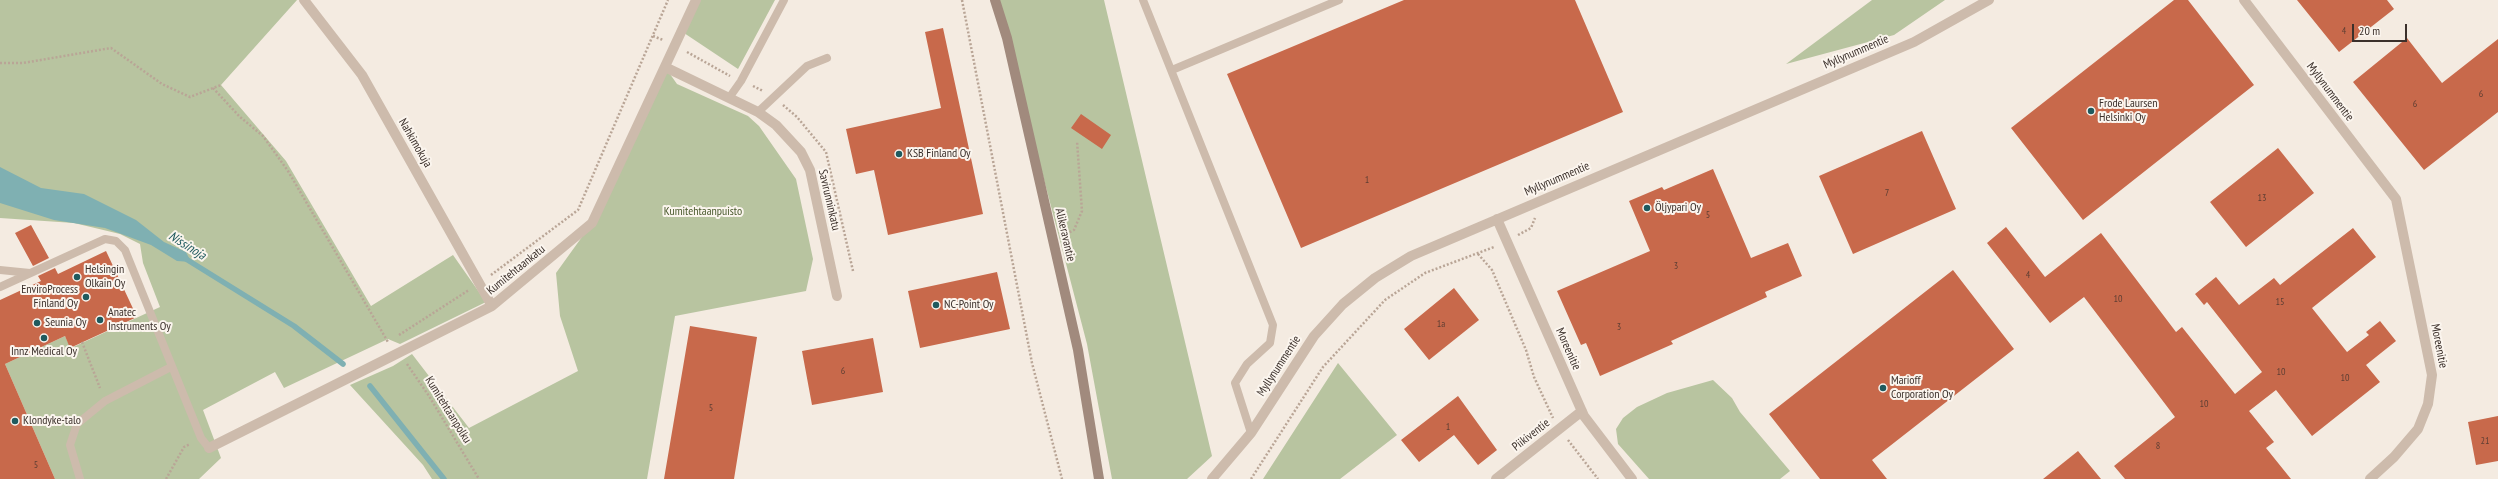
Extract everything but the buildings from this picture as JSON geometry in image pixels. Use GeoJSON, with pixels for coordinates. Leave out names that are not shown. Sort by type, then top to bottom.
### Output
{"type":"FeatureCollection","features":[{"type":"Feature","properties":{"kind":"street","name":"Nahkimokuja"},"geometry":{"type":"LineString","coordinates":[[304,0],[362,75],[480,282],[492,306]]}},
{"type":"Feature","properties":{"kind":"street","name":"Kumitehtaankatu"},"geometry":{"type":"LineString","coordinates":[[209,448],[492,306],[592,224],[696,0]]}},
{"type":"Feature","properties":{"kind":"street","name":"Alikeravantie"},"geometry":{"type":"LineString","coordinates":[[995,0],[1007,38],[1078,350],[1099,479]]}},
{"type":"Feature","properties":{"kind":"street","name":"Myllynummentie"},"geometry":{"type":"LineString","coordinates":[[1212,479],[1252,433],[1314,336],[1343,304],[1375,278],[1411,256],[1914,42],[1989,0]]}},
{"type":"Feature","properties":{"kind":"street","name":"Myllynummentie"},"geometry":{"type":"LineString","coordinates":[[2244,0],[2396,199]]}},
{"type":"Feature","properties":{"kind":"street","name":"Savirunninkatu"},"geometry":{"type":"LineString","coordinates":[[665,67],[758,112],[776,125],[801,152],[810,170],[837,296]]}},
{"type":"Feature","properties":{"kind":"street","name":"Moreenitie"},"geometry":{"type":"LineString","coordinates":[[2370,479],[2394,457],[2418,429],[2428,404],[2432,375],[2396,199]]}},
{"type":"Feature","properties":{"kind":"street","name":"Moreenitie"},"geometry":{"type":"LineString","coordinates":[[1497,219],[1582,411],[1632,479]]}},
{"type":"Feature","properties":{"kind":"street","name":"Piikiventie"},"geometry":{"type":"LineString","coordinates":[[1496,479],[1582,411]]}},
{"type":"Feature","properties":{"kind":"lane"},"geometry":{"type":"LineString","coordinates":[[728,98],[745,73],[784,0]]}},
{"type":"Feature","properties":{"kind":"lane"},"geometry":{"type":"LineString","coordinates":[[1143,0],[1273,325],[1270,344],[1247,364],[1235,383],[1252,433]]}},
{"type":"Feature","properties":{"kind":"lane"},"geometry":{"type":"LineString","coordinates":[[1172,70],[1339,0]]}},
{"type":"Feature","properties":{"kind":"lane"},"geometry":{"type":"LineString","coordinates":[[758,112],[807,66],[827,58]]}},
{"type":"Feature","properties":{"kind":"lane"},"geometry":{"type":"LineString","coordinates":[[0,287],[105,239],[116,241],[125,250],[171,367],[201,438],[209,448]]}},
{"type":"Feature","properties":{"kind":"lane"},"geometry":{"type":"LineString","coordinates":[[0,270],[30,274]]}},
{"type":"Feature","properties":{"kind":"lane"},"geometry":{"type":"LineString","coordinates":[[80,479],[70,445],[77,424],[105,401],[171,367]]}},
{"type":"Feature","properties":{"kind":"path"},"geometry":{"type":"LineString","coordinates":[[395,337],[480,282],[578,210],[668,0]]}},
{"type":"Feature","properties":{"kind":"path"},"geometry":{"type":"LineString","coordinates":[[962,0],[1032,363],[1062,479]]}},
{"type":"Feature","properties":{"kind":"path"},"geometry":{"type":"LineString","coordinates":[[0,63],[23,63],[111,48],[162,84],[190,97],[220,85]]}},
{"type":"Feature","properties":{"kind":"path","name":"Kumitehtaanpolku"},"geometry":{"type":"LineString","coordinates":[[213,88],[240,117],[263,136],[288,170],[389,342],[399,353],[429,396],[479,479]]}},
{"type":"Feature","properties":{"kind":"path"},"geometry":{"type":"LineString","coordinates":[[1053,242],[1074,230],[1082,211],[1077,141]]}},
{"type":"Feature","properties":{"kind":"path"},"geometry":{"type":"LineString","coordinates":[[1251,479],[1323,367],[1384,300],[1425,273],[1478,254],[1531,228],[1543,199]]}},
{"type":"Feature","properties":{"kind":"path"},"geometry":{"type":"LineString","coordinates":[[1478,254],[1492,270],[1526,350],[1534,377],[1559,429],[1598,479]]}},
{"type":"Feature","properties":{"kind":"path"},"geometry":{"type":"LineString","coordinates":[[82,342],[105,401]]}},
{"type":"Feature","properties":{"kind":"path"},"geometry":{"type":"LineString","coordinates":[[166,479],[184,447]]}},
{"type":"Feature","properties":{"kind":"green space"},"geometry":{"type":"Polygon","coordinates":[[[0,0],[297,0],[221,85],[286,161],[371,306],[453,255],[486,302],[400,344],[388,339],[284,388],[275,372],[203,410],[221,458],[199,479],[55,479],[5,364],[65,336],[71,348],[160,307],[143,263],[140,244],[120,234],[74,223],[0,218],[0,0]]]}},
{"type":"Feature","properties":{"kind":"green space"},"geometry":{"type":"Polygon","coordinates":[[[696,0],[775,0],[738,69],[681,31],[696,0]]]}},
{"type":"Feature","properties":{"kind":"green space"},"geometry":{"type":"Polygon","coordinates":[[[995,0],[1104,0],[1212,456],[1187,479],[1112,479],[1087,344],[1007,38],[995,0]]]}},
{"type":"Feature","properties":{"kind":"green space"},"geometry":{"type":"Polygon","coordinates":[[[1872,0],[1945,0],[1894,35],[1786,64],[1872,0]]]}},
{"type":"Feature","properties":{"kind":"green space","name":"Kumitehtaanpuisto"},"geometry":{"type":"Polygon","coordinates":[[[665,67],[677,84],[748,116],[759,126],[796,179],[813,259],[806,291],[675,316],[647,479],[432,479],[423,465],[350,385],[393,366],[412,354],[469,428],[578,371],[560,316],[556,273],[592,223],[665,67]]]}},
{"type":"Feature","properties":{"kind":"green space"},"geometry":{"type":"Polygon","coordinates":[[[1338,363],[1397,435],[1340,479],[1263,479],[1338,363]]]}},
{"type":"Feature","properties":{"kind":"green space"},"geometry":{"type":"Polygon","coordinates":[[[1713,380],[1732,398],[1740,412],[1790,471],[1780,479],[1649,479],[1618,444],[1616,429],[1623,418],[1637,407],[1667,393],[1713,380]]]}},
{"type":"Feature","properties":{"kind":"water"},"geometry":{"type":"Polygon","coordinates":[[[0,167],[41,188],[84,194],[136,220],[164,242],[186,252],[191,262],[177,261],[151,245],[105,228],[54,220],[0,203],[0,167]]]}},
{"type":"Feature","properties":{"kind":"waterway","name":"Nissinoja"},"geometry":{"type":"LineString","coordinates":[[186,259],[294,326],[343,364]]}},
{"type":"Feature","properties":{"kind":"waterway","name":"Nissinoja"},"geometry":{"type":"LineString","coordinates":[[370,386],[444,479]]}},
{"type":"Feature","properties":{"kind":"place","name":"Frode Laursen Helsinki Oy"},"geometry":{"type":"Point","coordinates":[2091,111]}},
{"type":"Feature","properties":{"kind":"place","name":"KSB Finland Oy"},"geometry":{"type":"Point","coordinates":[899,154]}},
{"type":"Feature","properties":{"kind":"place","name":"Öljypari Oy"},"geometry":{"type":"Point","coordinates":[1647,208]}},
{"type":"Feature","properties":{"kind":"place","name":"Helsingin Olkain Oy"},"geometry":{"type":"Point","coordinates":[77,277]}},
{"type":"Feature","properties":{"kind":"place","name":"EnviroProcess Finland Oy"},"geometry":{"type":"Point","coordinates":[86,297]}},
{"type":"Feature","properties":{"kind":"place","name":"NC-Point Oy"},"geometry":{"type":"Point","coordinates":[936,305]}},
{"type":"Feature","properties":{"kind":"place","name":"Anatec Instruments Oy"},"geometry":{"type":"Point","coordinates":[100,320]}},
{"type":"Feature","properties":{"kind":"place","name":"Seunia Oy"},"geometry":{"type":"Point","coordinates":[37,323]}},
{"type":"Feature","properties":{"kind":"place","name":"Innz Medical Oy"},"geometry":{"type":"Point","coordinates":[44,338]}},
{"type":"Feature","properties":{"kind":"place","name":"Marioff Corporation Oy"},"geometry":{"type":"Point","coordinates":[1883,388]}},
{"type":"Feature","properties":{"kind":"place","name":"Klondyke-talo"},"geometry":{"type":"Point","coordinates":[15,421]}}]}
